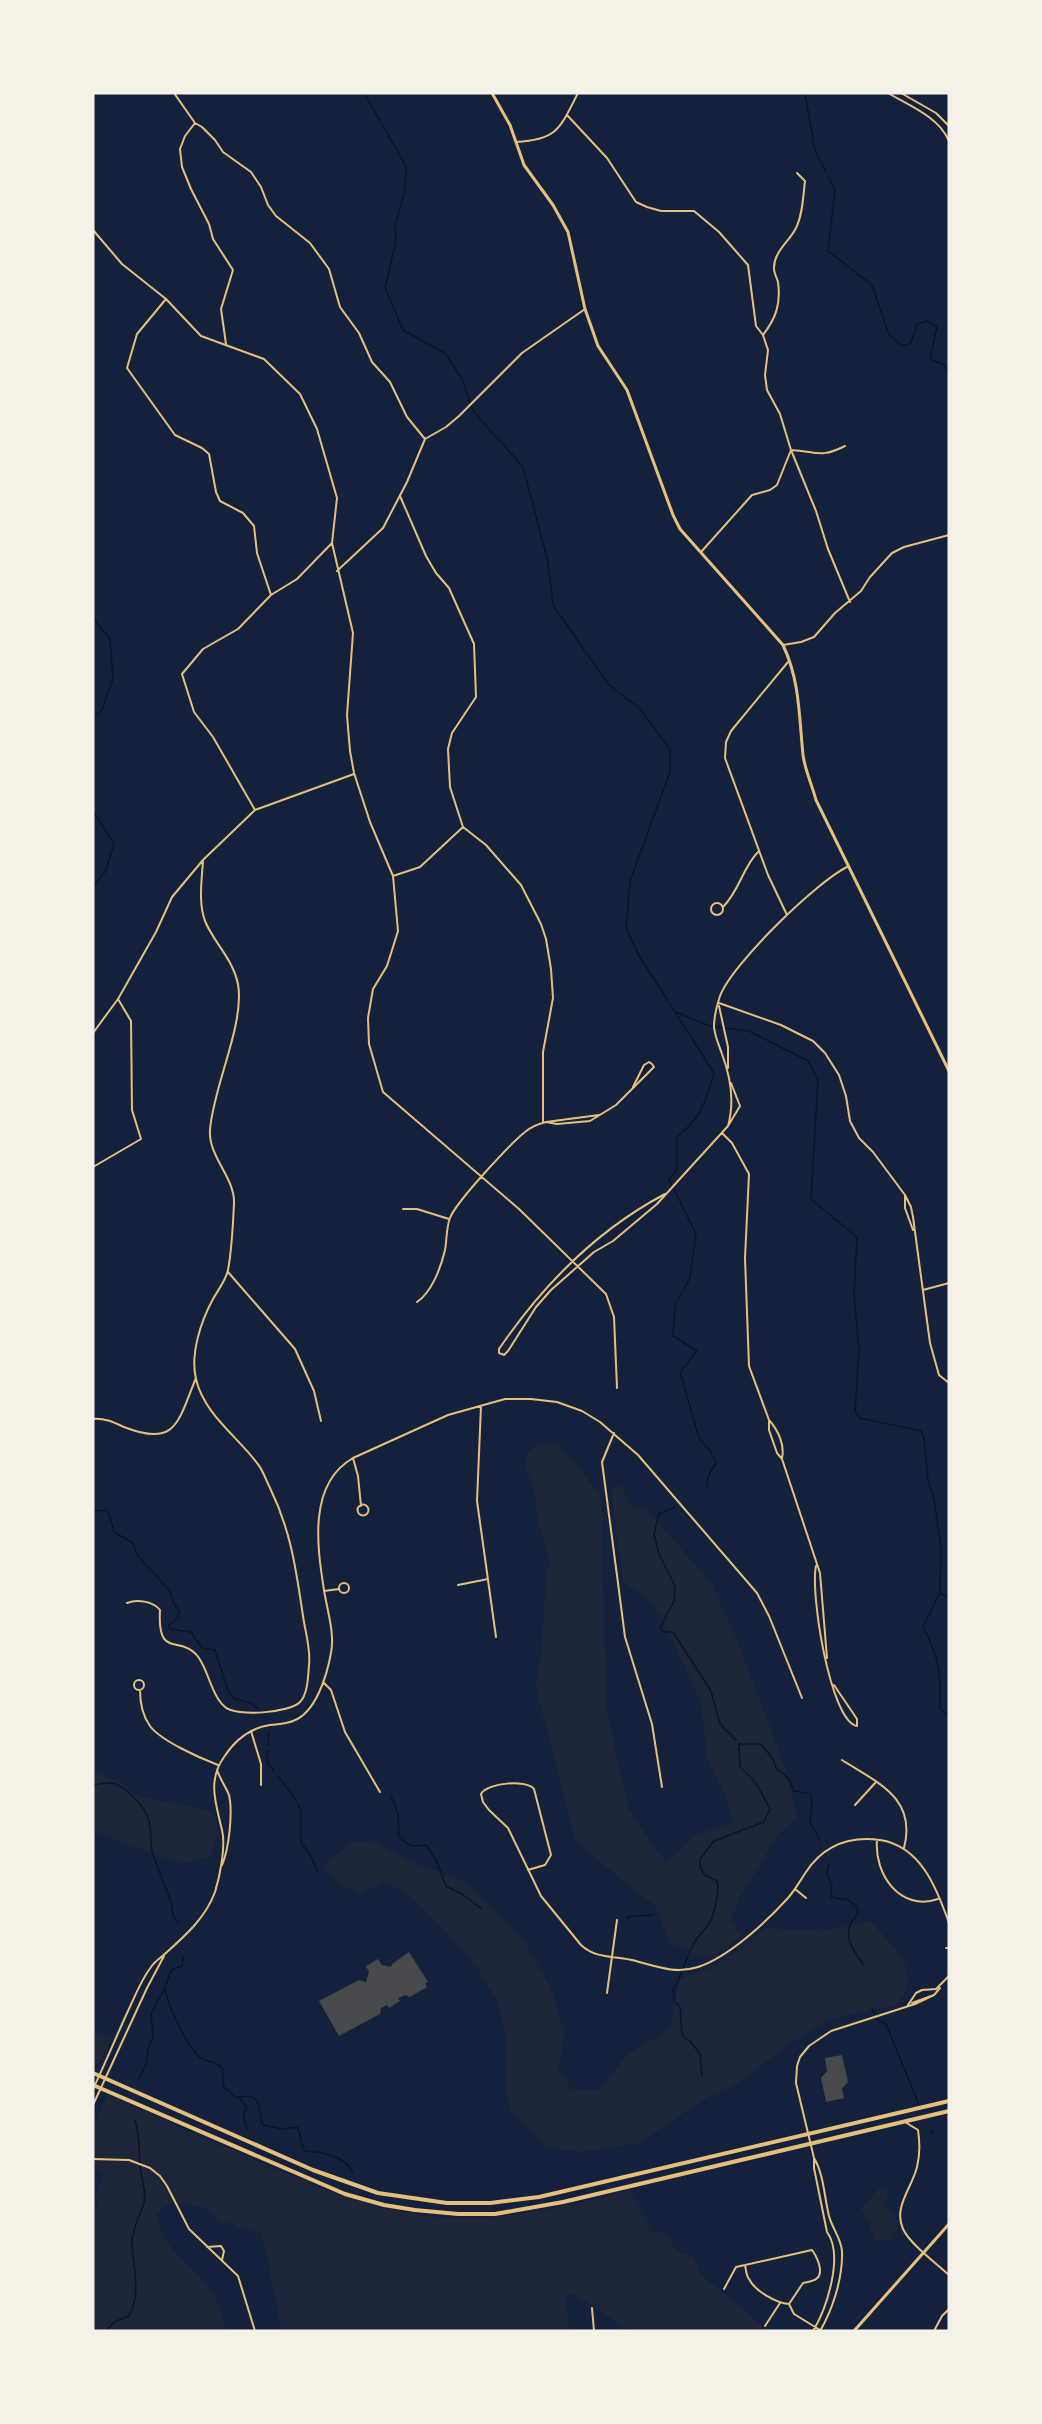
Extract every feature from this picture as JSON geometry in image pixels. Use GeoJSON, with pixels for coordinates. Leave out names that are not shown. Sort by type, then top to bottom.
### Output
{"type":"FeatureCollection","features":[{"type":"Feature","properties":{"kind":"main road"},"geometry":{"type":"LineString","coordinates":[[492,93],[510,125],[524,165],[553,205],[568,232],[585,309],[598,346],[627,390],[680,529],[783,645],[790,659],[799,697],[803,758],[816,800],[949,1071]]}},
{"type":"Feature","properties":{"kind":"main road"},"geometry":{"type":"LineString","coordinates":[[93,2073],[352,2186],[420,2201],[458,2204],[507,2202],[539,2197],[949,2101]]}},
{"type":"Feature","properties":{"kind":"main road"},"geometry":{"type":"LineString","coordinates":[[94,2087],[101,2088],[345,2194],[415,2211],[469,2214],[495,2214],[552,2205],[949,2111]]}},
{"type":"Feature","properties":{"kind":"main road"},"geometry":{"type":"LineString","coordinates":[[216,2139],[220,2128]]}},
{"type":"Feature","properties":{"kind":"main road"},"geometry":{"type":"LineString","coordinates":[[854,2331],[949,2224]]}},
{"type":"Feature","properties":{"kind":"street"},"geometry":{"type":"LineString","coordinates":[[174,93],[195,123],[215,140],[223,152],[251,172],[276,216],[310,243],[329,268],[340,307],[359,333],[372,362],[390,382],[406,417],[425,439]]}},
{"type":"Feature","properties":{"kind":"street"},"geometry":{"type":"LineString","coordinates":[[516,142],[536,141],[548,137],[567,115],[578,93]]}},
{"type":"Feature","properties":{"kind":"street"},"geometry":{"type":"LineString","coordinates":[[888,93],[932,119],[945,131],[949,141]]}},
{"type":"Feature","properties":{"kind":"street"},"geometry":{"type":"LineString","coordinates":[[901,93],[936,113],[949,126]]}},
{"type":"Feature","properties":{"kind":"street"},"geometry":{"type":"LineString","coordinates":[[567,115],[608,158],[636,202],[661,211],[694,211],[707,221],[748,265],[756,326],[763,335],[768,350],[765,375],[768,390],[780,414],[790,450],[850,602]]}},
{"type":"Feature","properties":{"kind":"street"},"geometry":{"type":"LineString","coordinates":[[195,123],[185,136],[180,149],[182,167],[209,224],[213,239],[233,270],[220,309],[226,345]]}},
{"type":"Feature","properties":{"kind":"street"},"geometry":{"type":"LineString","coordinates":[[763,335],[772,323],[779,307],[778,282],[774,268],[777,255],[796,228],[800,216],[805,181],[797,173]]}},
{"type":"Feature","properties":{"kind":"street"},"geometry":{"type":"LineString","coordinates":[[93,230],[122,264],[166,299],[201,336],[264,359],[300,394],[317,429],[337,498],[332,543],[354,633],[347,715],[354,773],[370,822],[393,876],[398,931],[387,966],[372,989],[368,1018],[369,1044],[374,1068],[383,1092],[519,1209],[599,1286],[611,1305],[617,1388]]}},
{"type":"Feature","properties":{"kind":"street"},"geometry":{"type":"LineString","coordinates":[[166,299],[137,334],[127,368],[175,435],[202,447],[209,454],[216,492],[220,501],[243,513],[254,526],[257,553],[271,595]]}},
{"type":"Feature","properties":{"kind":"street"},"geometry":{"type":"LineString","coordinates":[[337,571],[382,528],[400,495],[425,439],[446,427],[459,416],[522,353],[585,309]]}},
{"type":"Feature","properties":{"kind":"street"},"geometry":{"type":"LineString","coordinates":[[790,450],[816,455],[845,446]]}},
{"type":"Feature","properties":{"kind":"street"},"geometry":{"type":"LineString","coordinates":[[700,553],[752,495],[770,490],[777,485],[790,450]]}},
{"type":"Feature","properties":{"kind":"street"},"geometry":{"type":"LineString","coordinates":[[400,495],[426,556],[436,573],[449,588],[474,644],[476,698],[452,733],[448,749],[450,788],[463,827],[486,845],[521,885],[546,939],[553,998],[543,1050],[544,1122]]}},
{"type":"Feature","properties":{"kind":"street"},"geometry":{"type":"LineString","coordinates":[[783,645],[801,642],[814,636],[850,602],[892,553],[904,547],[949,535]]}},
{"type":"Feature","properties":{"kind":"street"},"geometry":{"type":"LineString","coordinates":[[255,810],[213,737],[194,712],[182,674],[204,649],[238,629],[271,595],[297,579],[332,543]]}},
{"type":"Feature","properties":{"kind":"street"},"geometry":{"type":"LineString","coordinates":[[787,915],[759,851],[724,758],[726,742],[731,731],[790,659]]}},
{"type":"Feature","properties":{"kind":"street"},"geometry":{"type":"LineString","coordinates":[[93,1034],[118,999],[156,932],[172,897],[203,860],[255,810],[354,773]]}},
{"type":"Feature","properties":{"kind":"street"},"geometry":{"type":"LineString","coordinates":[[393,876],[420,867],[463,827]]}},
{"type":"Feature","properties":{"kind":"street"},"geometry":{"type":"LineString","coordinates":[[723,907],[717,903],[711,911],[719,915],[723,913],[723,907],[740,885],[749,862],[759,851]]}},
{"type":"Feature","properties":{"kind":"street"},"geometry":{"type":"LineString","coordinates":[[93,1419],[103,1418],[142,1434],[162,1435],[171,1428],[180,1415],[195,1378],[195,1352],[201,1329],[228,1272],[234,1199],[210,1134],[238,1010],[238,986],[231,963],[204,920],[201,891],[203,860]]}},
{"type":"Feature","properties":{"kind":"street"},"geometry":{"type":"LineString","coordinates":[[665,1194],[590,1244],[549,1283],[507,1336],[499,1353],[504,1355],[508,1351],[536,1307],[551,1290],[657,1204],[728,1126],[740,1106],[715,1035],[714,1024],[720,995],[732,977],[787,915],[838,871],[849,866]]}},
{"type":"Feature","properties":{"kind":"street"},"geometry":{"type":"LineString","coordinates":[[93,1167],[141,1139],[132,1110],[131,1021],[118,999]]}},
{"type":"Feature","properties":{"kind":"street"},"geometry":{"type":"LineString","coordinates":[[719,1003],[727,1040],[728,1070]]}},
{"type":"Feature","properties":{"kind":"street"},"geometry":{"type":"LineString","coordinates":[[719,1003],[781,1025],[813,1041],[825,1053],[838,1075],[846,1096],[850,1121],[859,1138],[873,1152],[911,1207],[930,1343],[939,1375],[949,1383]]}},
{"type":"Feature","properties":{"kind":"street"},"geometry":{"type":"LineString","coordinates":[[417,1302],[427,1292],[441,1263],[449,1219],[464,1197],[521,1135],[544,1122],[599,1115],[616,1105],[648,1074],[654,1067],[652,1064],[649,1062],[644,1065],[633,1087]]}},
{"type":"Feature","properties":{"kind":"street"},"geometry":{"type":"LineString","coordinates":[[728,1126],[731,1083]]}},
{"type":"Feature","properties":{"kind":"street"},"geometry":{"type":"LineString","coordinates":[[722,1133],[732,1143],[748,1174],[745,1258],[749,1366],[820,1573],[827,1658]]}},
{"type":"Feature","properties":{"kind":"street"},"geometry":{"type":"LineString","coordinates":[[904,1195],[905,1208],[914,1230]]}},
{"type":"Feature","properties":{"kind":"street"},"geometry":{"type":"LineString","coordinates":[[403,1209],[417,1209],[449,1219]]}},
{"type":"Feature","properties":{"kind":"street"},"geometry":{"type":"LineString","coordinates":[[228,1272],[295,1349],[314,1391],[321,1421]]}},
{"type":"Feature","properties":{"kind":"street"},"geometry":{"type":"LineString","coordinates":[[922,1290],[949,1283]]}},
{"type":"Feature","properties":{"kind":"street"},"geometry":{"type":"LineString","coordinates":[[127,1603],[143,1602],[157,1606],[160,1610],[161,1635],[169,1643],[197,1655],[221,1702],[230,1710],[256,1712],[277,1710],[291,1708],[301,1701],[307,1685],[310,1660],[294,1552],[288,1530],[258,1464],[208,1407],[195,1378]]}},
{"type":"Feature","properties":{"kind":"street"},"geometry":{"type":"LineString","coordinates":[[221,1867],[222,1828],[218,1818],[213,1786],[219,1765],[236,1741],[251,1731],[293,1721],[309,1710],[323,1682],[332,1651],[330,1619],[319,1549],[319,1511],[323,1493],[342,1465],[353,1458],[448,1415],[505,1399],[531,1399],[557,1402],[591,1416],[614,1433],[638,1455],[676,1497],[757,1593],[769,1616],[802,1698]]}},
{"type":"Feature","properties":{"kind":"street"},"geometry":{"type":"LineString","coordinates":[[481,1406],[477,1501],[496,1637]]}},
{"type":"Feature","properties":{"kind":"street"},"geometry":{"type":"LineString","coordinates":[[769,1420],[776,1427],[784,1451],[782,1459]]}},
{"type":"Feature","properties":{"kind":"street"},"geometry":{"type":"LineString","coordinates":[[614,1433],[602,1462],[625,1637],[652,1724],[662,1787]]}},
{"type":"Feature","properties":{"kind":"street"},"geometry":{"type":"LineString","coordinates":[[353,1458],[358,1476],[361,1506]]}},
{"type":"Feature","properties":{"kind":"street"},"geometry":{"type":"LineString","coordinates":[[816,1563],[814,1574],[816,1609],[822,1646],[834,1685],[834,1694],[845,1718],[852,1725],[857,1726],[857,1719],[834,1685]]}},
{"type":"Feature","properties":{"kind":"street"},"geometry":{"type":"LineString","coordinates":[[458,1585],[488,1579]]}},
{"type":"Feature","properties":{"kind":"street"},"geometry":{"type":"LineString","coordinates":[[324,1591],[339,1589]]}},
{"type":"Feature","properties":{"kind":"street"},"geometry":{"type":"LineString","coordinates":[[323,1682],[331,1690],[345,1732],[380,1792]]}},
{"type":"Feature","properties":{"kind":"street"},"geometry":{"type":"LineString","coordinates":[[140,1690],[142,1713],[151,1728],[192,1755],[219,1765]]}},
{"type":"Feature","properties":{"kind":"street"},"geometry":{"type":"LineString","coordinates":[[251,1731],[261,1764],[261,1785]]}},
{"type":"Feature","properties":{"kind":"street"},"geometry":{"type":"LineString","coordinates":[[842,1760],[893,1794],[903,1808],[908,1833],[904,1848]]}},
{"type":"Feature","properties":{"kind":"street"},"geometry":{"type":"LineString","coordinates":[[94,2087],[150,1967],[191,1930],[214,1895],[226,1856],[229,1837],[229,1797],[217,1770]]}},
{"type":"Feature","properties":{"kind":"street"},"geometry":{"type":"LineString","coordinates":[[855,1805],[876,1782]]}},
{"type":"Feature","properties":{"kind":"street"},"geometry":{"type":"LineString","coordinates":[[482,1792],[487,1787],[533,1784],[551,1860],[528,1870]]}},
{"type":"Feature","properties":{"kind":"street"},"geometry":{"type":"LineString","coordinates":[[478,1789],[482,1792],[483,1802],[508,1828],[541,1896],[581,1945],[588,1952],[599,1956],[635,1960],[681,1971],[700,1966],[721,1955],[755,1931],[795,1889],[813,1863],[833,1846],[864,1837],[904,1848],[923,1866],[949,1923]]}},
{"type":"Feature","properties":{"kind":"street"},"geometry":{"type":"LineString","coordinates":[[877,1840],[877,1859],[882,1875],[889,1885],[916,1901],[929,1902],[938,1899]]}},
{"type":"Feature","properties":{"kind":"street"},"geometry":{"type":"LineString","coordinates":[[795,1889],[806,1898]]}},
{"type":"Feature","properties":{"kind":"street"},"geometry":{"type":"LineString","coordinates":[[607,1993],[617,1920]]}},
{"type":"Feature","properties":{"kind":"street"},"geometry":{"type":"LineString","coordinates":[[93,2105],[165,1953]]}},
{"type":"Feature","properties":{"kind":"street"},"geometry":{"type":"LineString","coordinates":[[813,2331],[828,2291],[835,2251],[832,2238],[827,2232],[813,2168],[814,2158],[796,2083],[800,2057],[809,2046],[831,2031],[934,1995],[949,1976]]}},
{"type":"Feature","properties":{"kind":"street"},"geometry":{"type":"LineString","coordinates":[[907,2005],[916,1993],[922,1990],[934,1990],[942,1985]]}},
{"type":"Feature","properties":{"kind":"street"},"geometry":{"type":"LineString","coordinates":[[135,1995],[142,1998]]}},
{"type":"Feature","properties":{"kind":"street"},"geometry":{"type":"LineString","coordinates":[[905,2122],[918,2130],[920,2147],[914,2178],[902,2201],[900,2213],[902,2227],[907,2236],[949,2275]]}},
{"type":"Feature","properties":{"kind":"street"},"geometry":{"type":"LineString","coordinates":[[789,2304],[794,2314],[821,2331],[834,2301],[842,2251],[838,2235],[829,2216],[820,2168],[814,2158]]}},
{"type":"Feature","properties":{"kind":"street"},"geometry":{"type":"LineString","coordinates":[[93,2160],[129,2160],[150,2168],[167,2186],[189,2229],[238,2276],[255,2331]]}},
{"type":"Feature","properties":{"kind":"street"},"geometry":{"type":"LineString","coordinates":[[207,2247],[221,2246],[224,2251],[222,2260]]}},
{"type":"Feature","properties":{"kind":"street"},"geometry":{"type":"LineString","coordinates":[[723,2289],[736,2267],[807,2250],[814,2252],[821,2272],[820,2277],[817,2280],[803,2283],[789,2304]]}},
{"type":"Feature","properties":{"kind":"street"},"geometry":{"type":"LineString","coordinates":[[745,2265],[749,2279],[780,2303],[789,2304]]}},
{"type":"Feature","properties":{"kind":"street"},"geometry":{"type":"LineString","coordinates":[[765,2326],[780,2303]]}},
{"type":"Feature","properties":{"kind":"street"},"geometry":{"type":"LineString","coordinates":[[592,2308],[594,2331]]}},
{"type":"Feature","properties":{"kind":"street"},"geometry":{"type":"LineString","coordinates":[[934,2331],[942,2316],[949,2309]]}},
{"type":"Feature","properties":{"kind":"shaded area"},"geometry":{"type":"Polygon","coordinates":[[[539,1443],[557,1444],[600,1495],[603,1519],[607,1712],[629,1810],[666,1863],[695,1835],[734,1822],[725,1794],[707,1759],[701,1703],[661,1615],[644,1595],[623,1582],[611,1488],[623,1486],[629,1505],[647,1510],[711,1583],[736,1637],[784,1764],[797,1818],[778,1834],[738,1901],[731,1921],[741,1936],[727,1948],[705,1958],[670,1943],[655,1905],[576,1841],[537,1693],[536,1681],[541,1658],[546,1575],[550,1561],[538,1523],[534,1488],[525,1468],[528,1453],[539,1443]]]}},
{"type":"Feature","properties":{"kind":"shaded area"},"geometry":{"type":"Polygon","coordinates":[[[93,1771],[122,1783],[138,1796],[212,1811],[217,1834],[211,1857],[183,1864],[93,1831],[93,1771]]]}},
{"type":"Feature","properties":{"kind":"shaded area"},"geometry":{"type":"Polygon","coordinates":[[[353,1841],[374,1843],[410,1861],[467,1883],[521,1936],[551,1989],[565,2033],[558,2069],[572,2090],[599,2090],[627,2055],[670,2029],[680,1979],[708,1969],[729,1957],[766,1928],[825,1931],[870,1921],[903,1960],[908,1981],[896,2005],[828,2020],[789,2044],[738,2083],[706,2098],[639,2143],[580,2152],[546,2147],[510,2110],[505,2084],[507,2038],[497,2000],[470,1957],[407,1893],[384,1882],[359,1894],[341,1884],[321,1867],[353,1841]]]}},
{"type":"Feature","properties":{"kind":"shaded area"},"geometry":{"type":"Polygon","coordinates":[[[93,2031],[113,2038],[94,2069],[93,2069],[93,2031]]]}},
{"type":"Feature","properties":{"kind":"shaded area"},"geometry":{"type":"Polygon","coordinates":[[[108,2095],[326,2190],[379,2207],[407,2213],[464,2218],[506,2215],[548,2209],[630,2190],[651,2232],[667,2233],[676,2251],[693,2257],[702,2277],[731,2298],[766,2331],[627,2331],[598,2309],[572,2294],[566,2295],[569,2331],[282,2331],[262,2234],[241,2226],[239,2228],[229,2221],[225,2226],[206,2209],[194,2205],[173,2204],[160,2209],[156,2214],[165,2239],[207,2285],[220,2309],[226,2331],[93,2331],[93,2220],[98,2200],[95,2199],[104,2173],[93,2164],[93,2127],[108,2095]]]}},
{"type":"Feature","properties":{"kind":"shaded area"},"geometry":{"type":"Polygon","coordinates":[[[881,2186],[888,2189],[887,2200],[883,2205],[894,2212],[892,2215],[896,2218],[898,2230],[890,2235],[891,2239],[875,2241],[869,2222],[861,2209],[881,2186]]]}},
{"type":"Feature","properties":{"kind":"building"},"geometry":{"type":"Polygon","coordinates":[[[409,1952],[428,1982],[425,1983],[427,1987],[410,1997],[405,1995],[398,1998],[400,2001],[389,2008],[387,2005],[381,2008],[380,2014],[339,2036],[319,2001],[359,1980],[366,1982],[369,1972],[366,1966],[378,1959],[382,1965],[391,1967],[409,1952]]]}},
{"type":"Feature","properties":{"kind":"building"},"geometry":{"type":"Polygon","coordinates":[[[842,2055],[848,2082],[842,2088],[844,2098],[826,2102],[821,2078],[827,2071],[825,2058],[842,2055]]]}},
{"type":"Feature","properties":{"kind":"waterway"},"geometry":{"type":"LineString","coordinates":[[364,93],[406,166],[405,190],[395,226],[396,241],[385,288],[403,330],[446,354],[462,379],[473,411],[523,467],[548,562],[553,605],[608,684],[640,709],[670,749],[670,772],[630,881],[626,928],[638,954],[714,1073],[702,1109],[692,1123],[677,1137],[677,1170],[669,1179],[696,1234],[690,1278],[675,1305],[673,1336],[697,1351],[680,1372],[699,1438],[716,1463],[709,1474],[706,1489]]}},
{"type":"Feature","properties":{"kind":"waterway"},"geometry":{"type":"LineString","coordinates":[[805,93],[815,151],[826,172]]}},
{"type":"Feature","properties":{"kind":"waterway"},"geometry":{"type":"LineString","coordinates":[[829,178],[835,190],[828,251],[872,285],[889,335],[903,346],[911,343],[917,324],[927,321],[937,327],[930,359],[944,365],[949,372]]}},
{"type":"Feature","properties":{"kind":"waterway"},"geometry":{"type":"LineString","coordinates":[[93,618],[110,639],[113,679],[102,710],[93,717]]}},
{"type":"Feature","properties":{"kind":"waterway"},"geometry":{"type":"LineString","coordinates":[[93,811],[114,844],[105,872],[93,887]]}},
{"type":"Feature","properties":{"kind":"waterway"},"geometry":{"type":"LineString","coordinates":[[676,1012],[710,1026],[749,1031],[808,1061],[818,1079],[811,1199],[857,1237],[854,1295],[859,1350],[855,1412],[860,1418],[921,1431],[941,1548],[940,1593],[949,1599]]}},
{"type":"Feature","properties":{"kind":"waterway"},"geometry":{"type":"LineString","coordinates":[[675,1507],[659,1514],[654,1534],[659,1554],[675,1586],[674,1601],[660,1628],[664,1632],[673,1632],[711,1691],[720,1724],[736,1740]]}},
{"type":"Feature","properties":{"kind":"waterway"},"geometry":{"type":"LineString","coordinates":[[93,1511],[106,1510],[109,1513],[114,1532],[133,1543],[137,1555],[170,1591],[179,1611],[178,1618],[169,1625],[170,1629],[191,1632],[202,1648],[215,1650],[227,1688],[234,1699],[251,1703],[259,1709]]}},
{"type":"Feature","properties":{"kind":"waterway"},"geometry":{"type":"LineString","coordinates":[[939,1594],[923,1627],[938,1666],[940,1709],[949,1717]]}},
{"type":"Feature","properties":{"kind":"waterway"},"geometry":{"type":"LineString","coordinates":[[268,1745],[269,1733]]}},
{"type":"Feature","properties":{"kind":"waterway"},"geometry":{"type":"LineString","coordinates":[[702,2076],[700,2054],[682,2035],[680,2007],[674,2001],[673,1990],[695,1942],[710,1921],[716,1904],[717,1881],[705,1875],[700,1867],[700,1859],[714,1841],[764,1822],[770,1809],[756,1783],[740,1767],[739,1743]]}},
{"type":"Feature","properties":{"kind":"waterway"},"geometry":{"type":"LineString","coordinates":[[740,1744],[761,1744],[773,1759],[776,1768],[789,1779],[794,1791],[810,1794],[812,1801],[810,1821],[820,1841]]}},
{"type":"Feature","properties":{"kind":"waterway"},"geometry":{"type":"LineString","coordinates":[[267,1750],[268,1764],[274,1771]]}},
{"type":"Feature","properties":{"kind":"waterway"},"geometry":{"type":"LineString","coordinates":[[278,1776],[296,1800]]}},
{"type":"Feature","properties":{"kind":"waterway"},"geometry":{"type":"LineString","coordinates":[[93,1785],[112,1783],[117,1785],[128,1792],[143,1808],[149,1822],[152,1851],[170,1899],[173,1915],[179,1924]]}},
{"type":"Feature","properties":{"kind":"waterway"},"geometry":{"type":"LineString","coordinates":[[391,1796],[398,1813],[399,1837],[411,1846],[426,1845],[437,1862],[446,1886],[462,1894],[482,1909]]}},
{"type":"Feature","properties":{"kind":"waterway"},"geometry":{"type":"LineString","coordinates":[[298,1805],[301,1811],[301,1843],[310,1854],[318,1872]]}},
{"type":"Feature","properties":{"kind":"waterway"},"geometry":{"type":"LineString","coordinates":[[829,1863],[827,1872],[832,1886],[831,1897],[848,1900],[858,1908],[850,1926],[849,1937],[863,1964]]}},
{"type":"Feature","properties":{"kind":"waterway"},"geometry":{"type":"LineString","coordinates":[[626,1919],[631,1916],[653,1915]]}},
{"type":"Feature","properties":{"kind":"waterway"},"geometry":{"type":"LineString","coordinates":[[139,2079],[146,2065],[148,2049],[153,2037],[151,2014],[165,1989],[170,1973],[173,1969],[182,1966],[183,1957]]}},
{"type":"Feature","properties":{"kind":"waterway"},"geometry":{"type":"LineString","coordinates":[[165,1989],[174,2015],[196,2054],[222,2068],[224,2087],[235,2097],[249,2096],[255,2099],[259,2105],[263,2125],[282,2129],[297,2127],[305,2151],[334,2156],[345,2163],[353,2174]]}},
{"type":"Feature","properties":{"kind":"waterway"},"geometry":{"type":"LineString","coordinates":[[872,2009],[874,2013]]}},
{"type":"Feature","properties":{"kind":"waterway"},"geometry":{"type":"LineString","coordinates":[[877,2019],[886,2024],[919,2105]]}},
{"type":"Feature","properties":{"kind":"waterway"},"geometry":{"type":"LineString","coordinates":[[240,2098],[247,2107],[243,2114],[247,2129]]}},
{"type":"Feature","properties":{"kind":"waterway"},"geometry":{"type":"LineString","coordinates":[[106,2331],[114,2322],[129,2316],[135,2298],[136,2280],[132,2238],[144,2203],[145,2193],[135,2120]]}},
{"type":"Feature","properties":{"kind":"waterway"},"geometry":{"type":"LineString","coordinates":[[931,2130],[933,2134]]}}]}
